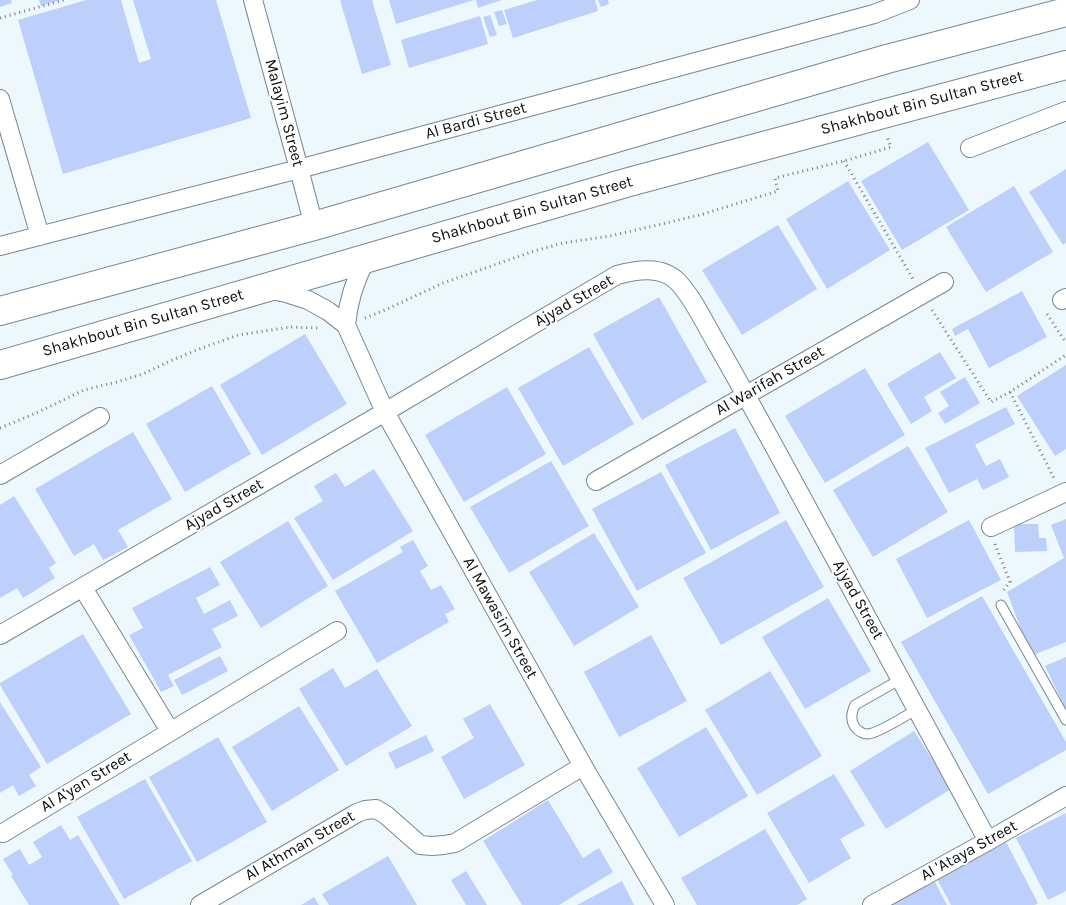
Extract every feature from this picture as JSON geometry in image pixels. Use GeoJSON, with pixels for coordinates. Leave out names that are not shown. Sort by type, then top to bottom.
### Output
{"type":"FeatureCollection","features":[{"type":"Feature","properties":{"kind":"main road"},"geometry":{"type":"LineString","coordinates":[[0,311],[314,226],[1058,9]]}},
{"type":"Feature","properties":{"kind":"main road","name":"Shakhbout Bin Sultan Street"},"geometry":{"type":"LineString","coordinates":[[0,365],[629,182],[1066,65]]}},
{"type":"Feature","properties":{"kind":"street","name":"Malayim Street"},"geometry":{"type":"LineString","coordinates":[[252,0],[300,169],[314,226]]}},
{"type":"Feature","properties":{"kind":"street","name":"Al Bardi Street"},"geometry":{"type":"LineString","coordinates":[[0,246],[300,169],[874,14],[910,0]]}},
{"type":"Feature","properties":{"kind":"street"},"geometry":{"type":"LineString","coordinates":[[0,99],[40,236]]}},
{"type":"Feature","properties":{"kind":"street"},"geometry":{"type":"LineString","coordinates":[[970,148],[1066,111]]}},
{"type":"Feature","properties":{"kind":"street"},"geometry":{"type":"LineString","coordinates":[[346,325],[352,291],[366,259]]}},
{"type":"Feature","properties":{"kind":"street","name":"Ajyad Street"},"geometry":{"type":"LineString","coordinates":[[0,635],[617,275],[633,271],[649,270],[664,272],[677,280],[690,298],[746,395],[988,841]]}},
{"type":"Feature","properties":{"kind":"street","name":"Al Warifah Street"},"geometry":{"type":"LineString","coordinates":[[596,480],[944,282]]}},
{"type":"Feature","properties":{"kind":"street","name":"Al Mawasim Street"},"geometry":{"type":"LineString","coordinates":[[264,288],[308,300],[328,311],[346,325],[385,412],[583,766],[665,905]]}},
{"type":"Feature","properties":{"kind":"street"},"geometry":{"type":"LineString","coordinates":[[0,475],[100,417]]}},
{"type":"Feature","properties":{"kind":"street"},"geometry":{"type":"LineString","coordinates":[[991,527],[1064,493]]}},
{"type":"Feature","properties":{"kind":"street"},"geometry":{"type":"LineString","coordinates":[[83,588],[170,731]]}},
{"type":"Feature","properties":{"kind":"street","name":"Al A'yan Street"},"geometry":{"type":"LineString","coordinates":[[3,833],[337,631]]}},
{"type":"Feature","properties":{"kind":"street","name":"Al Athman Street"},"geometry":{"type":"LineString","coordinates":[[200,905],[348,818],[365,810],[376,809],[386,815],[420,845],[432,846],[454,843],[583,766]]}},
{"type":"Feature","properties":{"kind":"street","name":"Al 'Ataya Street"},"geometry":{"type":"LineString","coordinates":[[872,905],[1066,796]]}},
{"type":"Feature","properties":{"kind":"lane"},"geometry":{"type":"LineString","coordinates":[[1001,604],[1066,720]]}},
{"type":"Feature","properties":{"kind":"lane"},"geometry":{"type":"LineString","coordinates":[[901,679],[855,705],[851,712],[852,723],[858,731],[868,734],[878,731],[918,709]]}},
{"type":"Feature","properties":{"kind":"path"},"geometry":{"type":"LineString","coordinates":[[0,18],[64,0]]}},
{"type":"Feature","properties":{"kind":"path"},"geometry":{"type":"LineString","coordinates":[[0,428],[84,390],[143,374],[170,361],[238,335],[291,327],[316,328],[346,325],[385,310],[443,283],[534,251],[563,243],[619,234],[703,214],[778,191],[775,178],[891,147]]}},
{"type":"Feature","properties":{"kind":"path"},"geometry":{"type":"LineString","coordinates":[[991,402],[1010,392],[1066,355]]}},
{"type":"Feature","properties":{"kind":"path"},"geometry":{"type":"LineString","coordinates":[[1010,392],[1064,493]]}},
{"type":"Feature","properties":{"kind":"path"},"geometry":{"type":"LineString","coordinates":[[991,527],[990,532],[1010,582],[999,596],[1001,604]]}},
{"type":"Feature","properties":{"kind":"building"},"geometry":{"type":"Polygon","coordinates":[[[0,0],[11,0],[12,3],[0,7],[0,0]]]}},
{"type":"Feature","properties":{"kind":"building"},"geometry":{"type":"Polygon","coordinates":[[[39,0],[60,0],[41,6],[39,0]]]}},
{"type":"Feature","properties":{"kind":"building"},"geometry":{"type":"Polygon","coordinates":[[[86,0],[121,0],[139,63],[151,59],[133,0],[216,0],[251,118],[63,174],[18,20],[86,0]]]}},
{"type":"Feature","properties":{"kind":"building"},"geometry":{"type":"Polygon","coordinates":[[[340,0],[372,0],[391,65],[362,74],[340,0]]]}},
{"type":"Feature","properties":{"kind":"building"},"geometry":{"type":"Polygon","coordinates":[[[389,0],[474,0],[396,24],[389,0]]]}},
{"type":"Feature","properties":{"kind":"building"},"geometry":{"type":"Polygon","coordinates":[[[476,0],[502,0],[478,8],[476,0]]]}},
{"type":"Feature","properties":{"kind":"building"},"geometry":{"type":"Polygon","coordinates":[[[537,0],[595,0],[598,11],[513,38],[504,10],[537,0]]]}},
{"type":"Feature","properties":{"kind":"building"},"geometry":{"type":"Polygon","coordinates":[[[598,0],[608,0],[609,4],[601,7],[598,0]]]}},
{"type":"Feature","properties":{"kind":"building"},"geometry":{"type":"Polygon","coordinates":[[[502,10],[507,24],[499,26],[494,12],[502,10]]]}},
{"type":"Feature","properties":{"kind":"building"},"geometry":{"type":"Polygon","coordinates":[[[490,15],[497,35],[490,37],[483,17],[490,15]]]}},
{"type":"Feature","properties":{"kind":"building"},"geometry":{"type":"Polygon","coordinates":[[[480,16],[488,44],[409,68],[401,40],[480,16]]]}},
{"type":"Feature","properties":{"kind":"building"},"geometry":{"type":"Polygon","coordinates":[[[928,142],[969,210],[902,250],[861,181],[928,142]]]}},
{"type":"Feature","properties":{"kind":"building"},"geometry":{"type":"Polygon","coordinates":[[[1066,169],[1066,243],[1063,245],[1029,192],[1066,169]]]}},
{"type":"Feature","properties":{"kind":"building"},"geometry":{"type":"Polygon","coordinates":[[[848,181],[890,250],[827,289],[786,219],[848,181]]]}},
{"type":"Feature","properties":{"kind":"building"},"geometry":{"type":"Polygon","coordinates":[[[1014,186],[1053,252],[986,292],[946,227],[1014,186]]]}},
{"type":"Feature","properties":{"kind":"building"},"geometry":{"type":"Polygon","coordinates":[[[778,225],[817,289],[742,335],[702,270],[778,225]]]}},
{"type":"Feature","properties":{"kind":"building"},"geometry":{"type":"Polygon","coordinates":[[[1022,291],[1047,337],[989,368],[968,329],[955,336],[952,329],[1022,291]]]}},
{"type":"Feature","properties":{"kind":"building"},"geometry":{"type":"Polygon","coordinates":[[[659,297],[707,382],[642,420],[593,334],[659,297]]]}},
{"type":"Feature","properties":{"kind":"building"},"geometry":{"type":"Polygon","coordinates":[[[305,334],[347,404],[262,455],[220,385],[305,334]]]}},
{"type":"Feature","properties":{"kind":"building"},"geometry":{"type":"Polygon","coordinates":[[[589,347],[634,424],[563,466],[518,388],[589,347]]]}},
{"type":"Feature","properties":{"kind":"building"},"geometry":{"type":"Polygon","coordinates":[[[940,352],[956,378],[924,397],[932,411],[911,424],[887,384],[940,352]]]}},
{"type":"Feature","properties":{"kind":"building"},"geometry":{"type":"Polygon","coordinates":[[[1066,365],[1066,449],[1055,456],[1017,396],[1066,365]]]}},
{"type":"Feature","properties":{"kind":"building"},"geometry":{"type":"Polygon","coordinates":[[[865,368],[905,435],[825,483],[785,416],[865,368]]]}},
{"type":"Feature","properties":{"kind":"building"},"geometry":{"type":"Polygon","coordinates":[[[965,377],[980,403],[945,424],[938,413],[949,406],[940,392],[965,377]]]}},
{"type":"Feature","properties":{"kind":"building"},"geometry":{"type":"Polygon","coordinates":[[[212,386],[251,454],[185,492],[146,424],[212,386]]]}},
{"type":"Feature","properties":{"kind":"building"},"geometry":{"type":"Polygon","coordinates":[[[507,387],[546,454],[464,502],[425,435],[507,387]]]}},
{"type":"Feature","properties":{"kind":"building"},"geometry":{"type":"Polygon","coordinates":[[[1006,407],[1015,424],[975,445],[986,466],[1000,459],[1009,477],[983,490],[977,479],[949,493],[925,448],[1006,407]]]}},
{"type":"Feature","properties":{"kind":"building"},"geometry":{"type":"Polygon","coordinates":[[[735,428],[780,513],[711,550],[665,465],[735,428]]]}},
{"type":"Feature","properties":{"kind":"building"},"geometry":{"type":"Polygon","coordinates":[[[133,432],[172,499],[118,530],[128,547],[103,560],[94,544],[74,556],[35,489],[133,432]]]}},
{"type":"Feature","properties":{"kind":"building"},"geometry":{"type":"Polygon","coordinates":[[[908,446],[948,512],[873,557],[833,490],[908,446]]]}},
{"type":"Feature","properties":{"kind":"building"},"geometry":{"type":"Polygon","coordinates":[[[551,461],[589,526],[509,573],[470,507],[551,461]]]}},
{"type":"Feature","properties":{"kind":"building"},"geometry":{"type":"Polygon","coordinates":[[[374,469],[413,531],[333,580],[294,518],[323,501],[314,486],[336,473],[345,487],[374,469]]]}},
{"type":"Feature","properties":{"kind":"building"},"geometry":{"type":"Polygon","coordinates":[[[661,472],[706,553],[637,591],[592,509],[661,472]]]}},
{"type":"Feature","properties":{"kind":"building"},"geometry":{"type":"Polygon","coordinates":[[[14,496],[56,563],[49,568],[55,578],[23,598],[17,588],[0,598],[0,505],[14,496]]]}},
{"type":"Feature","properties":{"kind":"building"},"geometry":{"type":"Polygon","coordinates":[[[1066,519],[1066,642],[1031,656],[1007,592],[1064,558],[1051,525],[1066,519]]]}},
{"type":"Feature","properties":{"kind":"building"},"geometry":{"type":"Polygon","coordinates":[[[786,520],[824,587],[721,645],[683,578],[786,520]]]}},
{"type":"Feature","properties":{"kind":"building"},"geometry":{"type":"Polygon","coordinates":[[[969,520],[1001,580],[927,618],[896,559],[969,520]]]}},
{"type":"Feature","properties":{"kind":"building"},"geometry":{"type":"Polygon","coordinates":[[[288,521],[328,586],[261,628],[220,562],[288,521]]]}},
{"type":"Feature","properties":{"kind":"building"},"geometry":{"type":"Polygon","coordinates":[[[1014,524],[1038,524],[1039,538],[1046,538],[1047,551],[1015,552],[1014,524]]]}},
{"type":"Feature","properties":{"kind":"building"},"geometry":{"type":"Polygon","coordinates":[[[594,533],[639,607],[574,646],[529,572],[594,533]]]}},
{"type":"Feature","properties":{"kind":"building"},"geometry":{"type":"Polygon","coordinates":[[[413,540],[428,566],[420,571],[431,590],[441,585],[455,609],[445,614],[449,622],[377,663],[335,591],[403,552],[400,547],[413,540]]]}},
{"type":"Feature","properties":{"kind":"building"},"geometry":{"type":"Polygon","coordinates":[[[210,567],[220,585],[196,598],[204,614],[230,600],[238,616],[212,629],[222,647],[168,675],[174,686],[161,692],[129,635],[143,628],[132,608],[210,567]]]}},
{"type":"Feature","properties":{"kind":"building"},"geometry":{"type":"Polygon","coordinates":[[[982,596],[1066,742],[1066,750],[988,794],[901,642],[982,596]]]}},
{"type":"Feature","properties":{"kind":"building"},"geometry":{"type":"Polygon","coordinates":[[[828,598],[871,671],[805,709],[762,637],[828,598]]]}},
{"type":"Feature","properties":{"kind":"building"},"geometry":{"type":"Polygon","coordinates":[[[83,634],[131,714],[47,764],[0,683],[83,634]]]}},
{"type":"Feature","properties":{"kind":"building"},"geometry":{"type":"Polygon","coordinates":[[[651,635],[687,701],[619,737],[584,672],[651,635]]]}},
{"type":"Feature","properties":{"kind":"building"},"geometry":{"type":"Polygon","coordinates":[[[220,656],[228,671],[182,695],[174,680],[220,656]]]}},
{"type":"Feature","properties":{"kind":"building"},"geometry":{"type":"Polygon","coordinates":[[[1066,657],[1066,710],[1045,666],[1066,657]]]}},
{"type":"Feature","properties":{"kind":"building"},"geometry":{"type":"Polygon","coordinates":[[[333,668],[345,688],[377,669],[412,726],[346,766],[299,689],[333,668]]]}},
{"type":"Feature","properties":{"kind":"building"},"geometry":{"type":"Polygon","coordinates":[[[770,671],[822,756],[757,795],[705,710],[770,671]]]}},
{"type":"Feature","properties":{"kind":"building"},"geometry":{"type":"Polygon","coordinates":[[[0,702],[41,767],[29,775],[36,786],[19,796],[13,785],[0,793],[0,702]]]}},
{"type":"Feature","properties":{"kind":"building"},"geometry":{"type":"Polygon","coordinates":[[[490,704],[525,765],[464,799],[441,757],[474,738],[463,719],[490,704]]]}},
{"type":"Feature","properties":{"kind":"building"},"geometry":{"type":"Polygon","coordinates":[[[299,706],[339,770],[272,811],[232,747],[299,706]]]}},
{"type":"Feature","properties":{"kind":"building"},"geometry":{"type":"Polygon","coordinates":[[[706,727],[748,796],[679,837],[637,768],[706,727]]]}},
{"type":"Feature","properties":{"kind":"building"},"geometry":{"type":"Polygon","coordinates":[[[914,731],[951,789],[886,829],[850,771],[914,731]]]}},
{"type":"Feature","properties":{"kind":"building"},"geometry":{"type":"Polygon","coordinates":[[[426,735],[434,751],[396,769],[388,753],[426,735]]]}},
{"type":"Feature","properties":{"kind":"building"},"geometry":{"type":"Polygon","coordinates":[[[218,737],[267,822],[197,862],[149,777],[218,737]]]}},
{"type":"Feature","properties":{"kind":"building"},"geometry":{"type":"Polygon","coordinates":[[[834,774],[865,825],[840,839],[851,858],[809,883],[767,813],[834,774]]]}},
{"type":"Feature","properties":{"kind":"building"},"geometry":{"type":"Polygon","coordinates":[[[145,779],[192,861],[124,899],[77,817],[145,779]]]}},
{"type":"Feature","properties":{"kind":"building"},"geometry":{"type":"Polygon","coordinates":[[[548,800],[583,858],[599,848],[613,872],[559,905],[522,905],[483,841],[548,800]]]}},
{"type":"Feature","properties":{"kind":"building"},"geometry":{"type":"Polygon","coordinates":[[[1066,813],[1066,891],[1048,900],[1016,838],[1066,813]]]}},
{"type":"Feature","properties":{"kind":"building"},"geometry":{"type":"Polygon","coordinates":[[[61,825],[70,840],[78,835],[120,905],[29,905],[3,859],[20,849],[29,865],[42,857],[33,842],[61,825]]]}},
{"type":"Feature","properties":{"kind":"building"},"geometry":{"type":"Polygon","coordinates":[[[765,829],[807,899],[797,905],[697,905],[681,878],[765,829]]]}},
{"type":"Feature","properties":{"kind":"building"},"geometry":{"type":"Polygon","coordinates":[[[1006,842],[1038,903],[1035,905],[951,905],[937,879],[1006,842]]]}},
{"type":"Feature","properties":{"kind":"building"},"geometry":{"type":"Polygon","coordinates":[[[388,856],[417,905],[329,905],[322,894],[388,856]]]}},
{"type":"Feature","properties":{"kind":"building"},"geometry":{"type":"Polygon","coordinates":[[[466,871],[487,905],[466,905],[451,880],[466,871]]]}},
{"type":"Feature","properties":{"kind":"building"},"geometry":{"type":"Polygon","coordinates":[[[622,881],[634,905],[577,905],[622,881]]]}},
{"type":"Feature","properties":{"kind":"building"},"geometry":{"type":"Polygon","coordinates":[[[935,882],[947,905],[888,905],[935,882]]]}},
{"type":"Feature","properties":{"kind":"building"},"geometry":{"type":"Polygon","coordinates":[[[314,897],[319,905],[301,905],[314,897]]]}}]}
